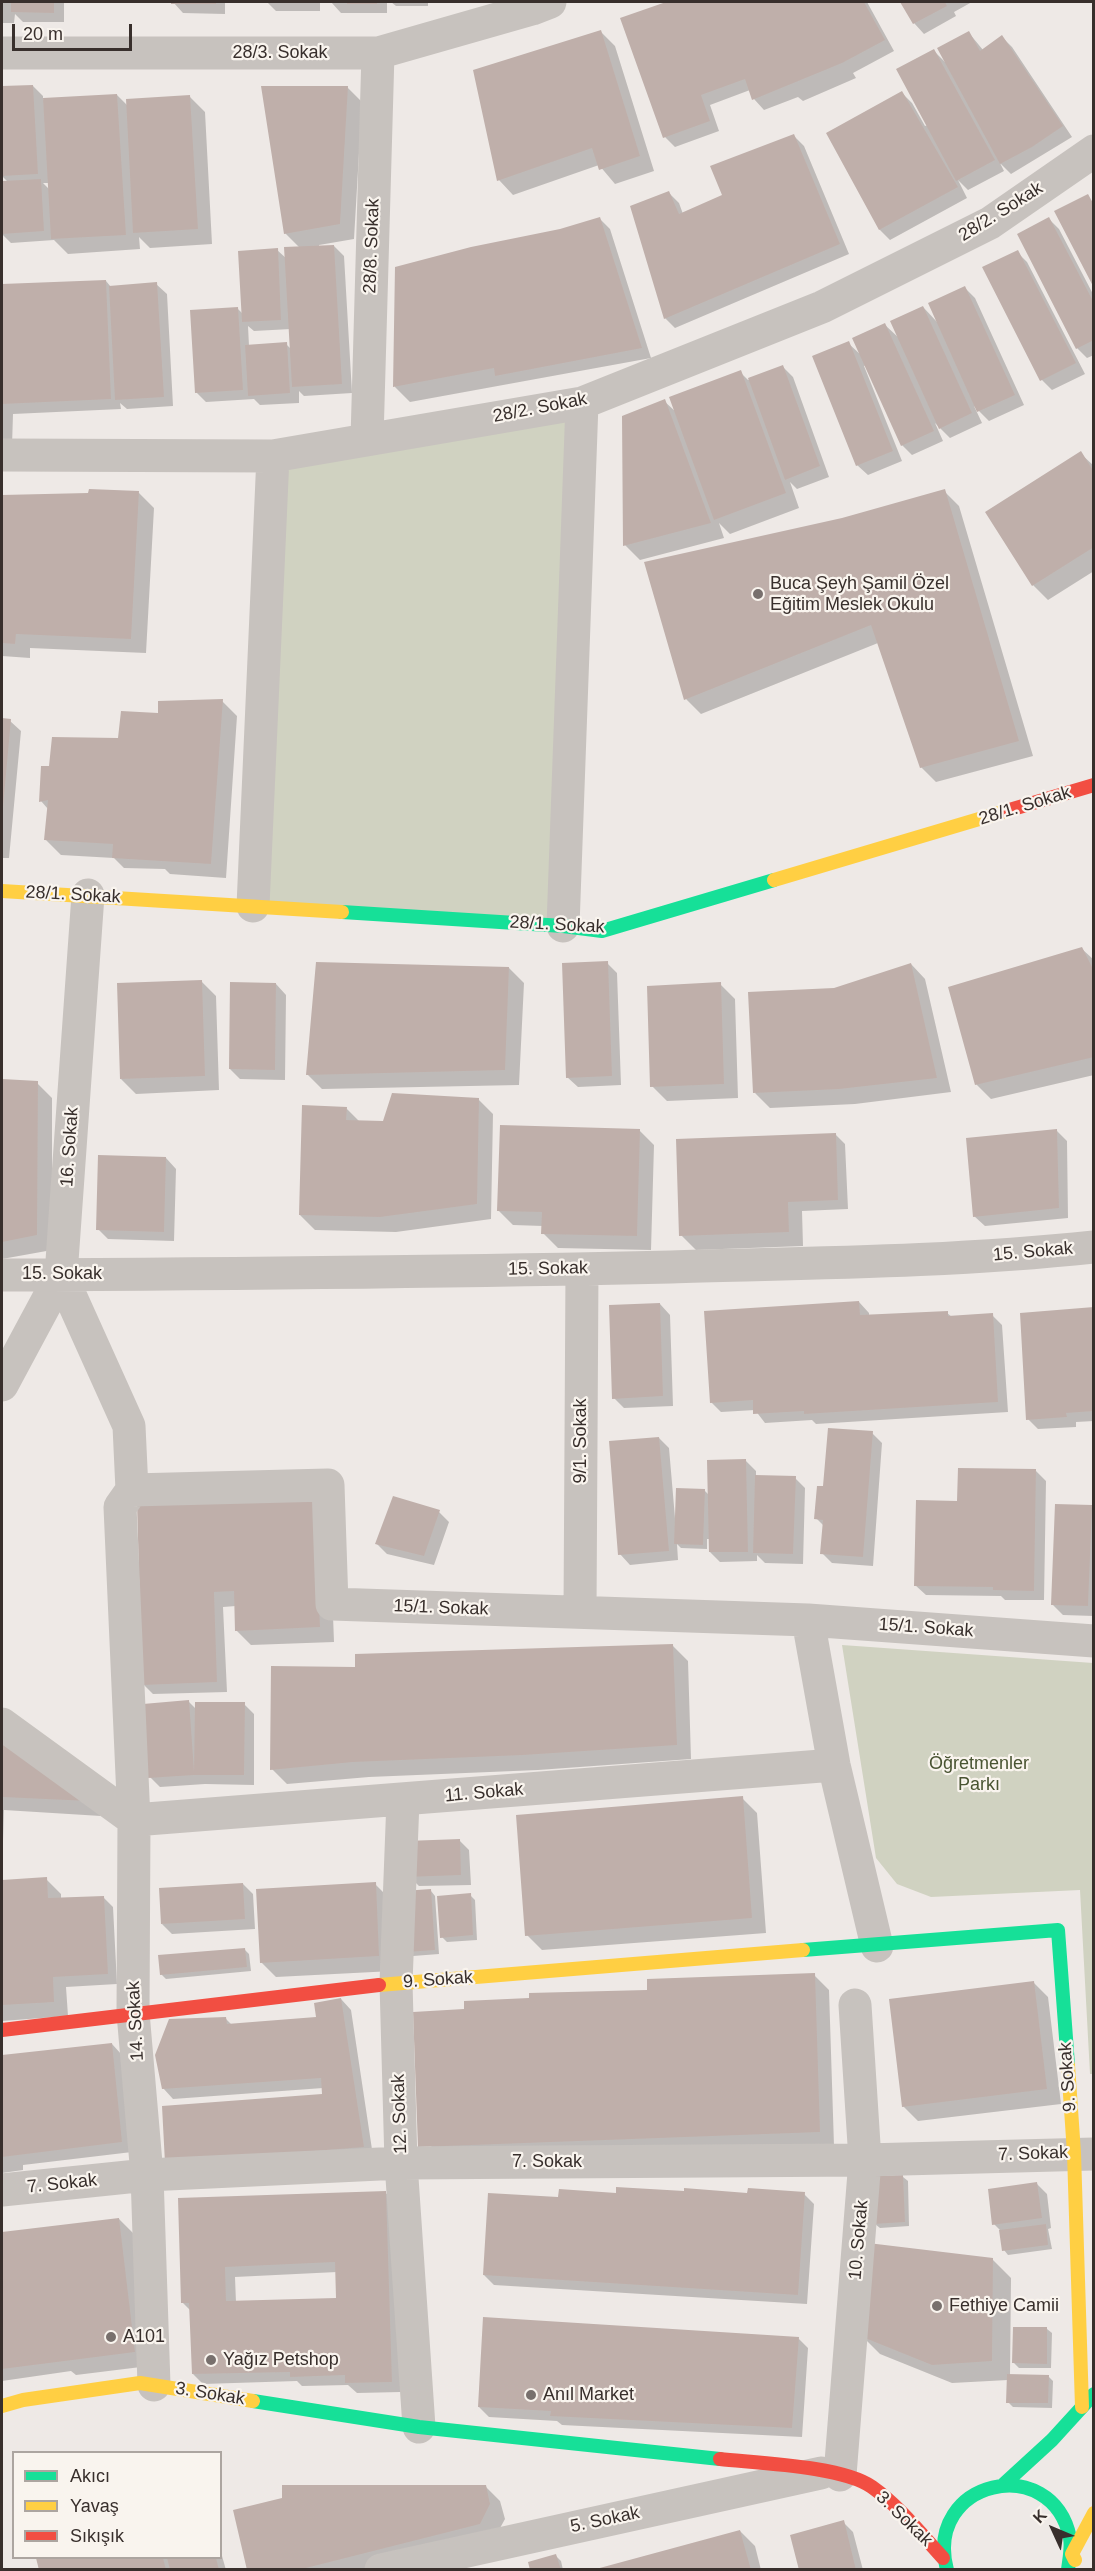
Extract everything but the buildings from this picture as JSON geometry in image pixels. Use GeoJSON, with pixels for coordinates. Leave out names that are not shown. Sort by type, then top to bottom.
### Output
{"type":"FeatureCollection","features":[{"type":"Feature","properties":{"kind":"street","name":"28/3. Sokak"},"geometry":{"type":"LineString","coordinates":[[2,54],[378,53],[538,4]]}},
{"type":"Feature","properties":{"kind":"street","name":"28/8. Sokak"},"geometry":{"type":"LineString","coordinates":[[367,439],[378,53]]}},
{"type":"Feature","properties":{"kind":"street","name":"28/2. Sokak"},"geometry":{"type":"LineString","coordinates":[[2,455],[273,456],[582,403],[822,307],[990,223],[1094,151]]}},
{"type":"Feature","properties":{"kind":"street"},"geometry":{"type":"LineString","coordinates":[[563,926],[582,403]]}},
{"type":"Feature","properties":{"kind":"street"},"geometry":{"type":"LineString","coordinates":[[253,906],[273,456]]}},
{"type":"Feature","properties":{"kind":"street","name":"28/1. Sokak"},"geometry":{"type":"LineString","coordinates":[[2,891],[563,926],[603,931],[1094,785]]}},
{"type":"Feature","properties":{"kind":"street","name":"16. Sokak"},"geometry":{"type":"LineString","coordinates":[[2,1385],[61,1275],[88,895]]}},
{"type":"Feature","properties":{"kind":"street","name":"15. Sokak"},"geometry":{"type":"LineString","coordinates":[[2,1275],[582,1269],[865,1262],[1030,1253],[1094,1246]]}},
{"type":"Feature","properties":{"kind":"street","name":"9/1. Sokak"},"geometry":{"type":"LineString","coordinates":[[580,1612],[582,1269]]}},
{"type":"Feature","properties":{"kind":"street"},"geometry":{"type":"LineString","coordinates":[[61,1275],[129,1426],[132,1490]]}},
{"type":"Feature","properties":{"kind":"street","name":"15/1. Sokak"},"geometry":{"type":"LineString","coordinates":[[132,1490],[328,1485],[332,1604],[808,1620],[1094,1641]]}},
{"type":"Feature","properties":{"kind":"street","name":"14. Sokak"},"geometry":{"type":"LineString","coordinates":[[132,1490],[120,1507],[134,1820],[133,2013],[147,2175],[154,2385]]}},
{"type":"Feature","properties":{"kind":"street"},"geometry":{"type":"LineString","coordinates":[[808,1620],[834,1765],[877,1946]]}},
{"type":"Feature","properties":{"kind":"street"},"geometry":{"type":"LineString","coordinates":[[2,1724],[134,1820]]}},
{"type":"Feature","properties":{"kind":"street","name":"11. Sokak"},"geometry":{"type":"LineString","coordinates":[[134,1820],[834,1765]]}},
{"type":"Feature","properties":{"kind":"street","name":"12. Sokak"},"geometry":{"type":"LineString","coordinates":[[403,1800],[396,1983],[401,2163],[419,2427]]}},
{"type":"Feature","properties":{"kind":"street","name":"9. Sokak"},"geometry":{"type":"LineString","coordinates":[[2,2030],[396,1983],[1058,1930],[1084,2153],[1082,2407]]}},
{"type":"Feature","properties":{"kind":"street","name":"10. Sokak"},"geometry":{"type":"LineString","coordinates":[[834,2473],[865,2160],[855,2005]]}},
{"type":"Feature","properties":{"kind":"street","name":"7. Sokak"},"geometry":{"type":"LineString","coordinates":[[2,2190],[147,2175],[401,2163],[865,2160],[1084,2153]]}},
{"type":"Feature","properties":{"kind":"street","name":"3. Sokak"},"geometry":{"type":"LineString","coordinates":[[2,2406],[23,2400],[140,2383],[419,2427],[834,2473],[870,2485],[898,2509],[945,2564]]}},
{"type":"Feature","properties":{"kind":"street"},"geometry":{"type":"LineString","coordinates":[[1004,2484],[1052,2440],[1094,2394]]}},
{"type":"Feature","properties":{"kind":"street","name":"5. Sokak"},"geometry":{"type":"LineString","coordinates":[[381,2570],[834,2473]]}},
{"type":"Feature","properties":{"kind":"street"},"geometry":{"type":"LineString","coordinates":[[945,2564],[944,2537],[951,2516],[965,2500],[983,2488],[1004,2484],[1026,2486],[1046,2496],[1061,2512],[1070,2532],[1072,2554],[1079,2570]]}},
{"type":"Feature","properties":{"kind":"street"},"geometry":{"type":"LineString","coordinates":[[1068,2570],[1072,2554],[1094,2513]]}},
{"type":"Feature","properties":{"kind":"green space"},"geometry":{"type":"Polygon","coordinates":[[[582,403],[563,926],[253,906],[273,456],[582,403]]]}},
{"type":"Feature","properties":{"kind":"green space","name":"Öğretmenler Parkı"},"geometry":{"type":"Polygon","coordinates":[[[842,1645],[1093,1663],[1093,2074],[1090,2074],[1080,1890],[931,1897],[897,1884],[876,1858],[842,1645]]]}},
{"type":"Feature","properties":{"kind":"traffic: fast"},"geometry":{"type":"LineString","coordinates":[[342,912],[563,926],[602,931],[774,880]]}},
{"type":"Feature","properties":{"kind":"traffic: fast"},"geometry":{"type":"LineString","coordinates":[[803,1950],[1058,1930],[1068,2065]]}},
{"type":"Feature","properties":{"kind":"traffic: fast"},"geometry":{"type":"LineString","coordinates":[[1004,2484],[1052,2440],[1094,2394]]}},
{"type":"Feature","properties":{"kind":"traffic: fast"},"geometry":{"type":"LineString","coordinates":[[253,2401],[419,2427],[720,2459]]}},
{"type":"Feature","properties":{"kind":"traffic: fast"},"geometry":{"type":"LineString","coordinates":[[947,2570],[945,2539],[954,2515],[971,2497],[993,2488],[1017,2486],[1040,2494],[1059,2511],[1070,2538],[1068,2570]]}},
{"type":"Feature","properties":{"kind":"traffic: slow"},"geometry":{"type":"LineString","coordinates":[[774,880],[1006,811]]}},
{"type":"Feature","properties":{"kind":"traffic: slow"},"geometry":{"type":"LineString","coordinates":[[2,891],[342,912]]}},
{"type":"Feature","properties":{"kind":"traffic: slow"},"geometry":{"type":"LineString","coordinates":[[379,1985],[803,1950]]}},
{"type":"Feature","properties":{"kind":"traffic: slow"},"geometry":{"type":"LineString","coordinates":[[1068,2065],[1074,2153],[1082,2407]]}},
{"type":"Feature","properties":{"kind":"traffic: slow"},"geometry":{"type":"LineString","coordinates":[[2,2406],[23,2400],[140,2383],[253,2401]]}},
{"type":"Feature","properties":{"kind":"traffic: slow"},"geometry":{"type":"LineString","coordinates":[[1075,2560],[1072,2554],[1094,2513]]}},
{"type":"Feature","properties":{"kind":"traffic: jam"},"geometry":{"type":"LineString","coordinates":[[1006,811],[1094,785]]}},
{"type":"Feature","properties":{"kind":"traffic: jam"},"geometry":{"type":"LineString","coordinates":[[2,2030],[379,1985]]}},
{"type":"Feature","properties":{"kind":"traffic: jam"},"geometry":{"type":"LineString","coordinates":[[720,2459],[821,2470],[859,2480],[872,2487],[891,2503],[943,2558]]}},
{"type":"Feature","properties":{"kind":"place","name":"Buca Şeyh Şamil Özel Eğitim Meslek Okulu"},"geometry":{"type":"Point","coordinates":[758,594]}},
{"type":"Feature","properties":{"kind":"place","name":"Fethiye Camii"},"geometry":{"type":"Point","coordinates":[937,2306]}},
{"type":"Feature","properties":{"kind":"place","name":"A101"},"geometry":{"type":"Point","coordinates":[111,2337]}},
{"type":"Feature","properties":{"kind":"place","name":"Yağız Petshop"},"geometry":{"type":"Point","coordinates":[211,2360]}},
{"type":"Feature","properties":{"kind":"place","name":"Anıl Market"},"geometry":{"type":"Point","coordinates":[531,2395]}}]}
